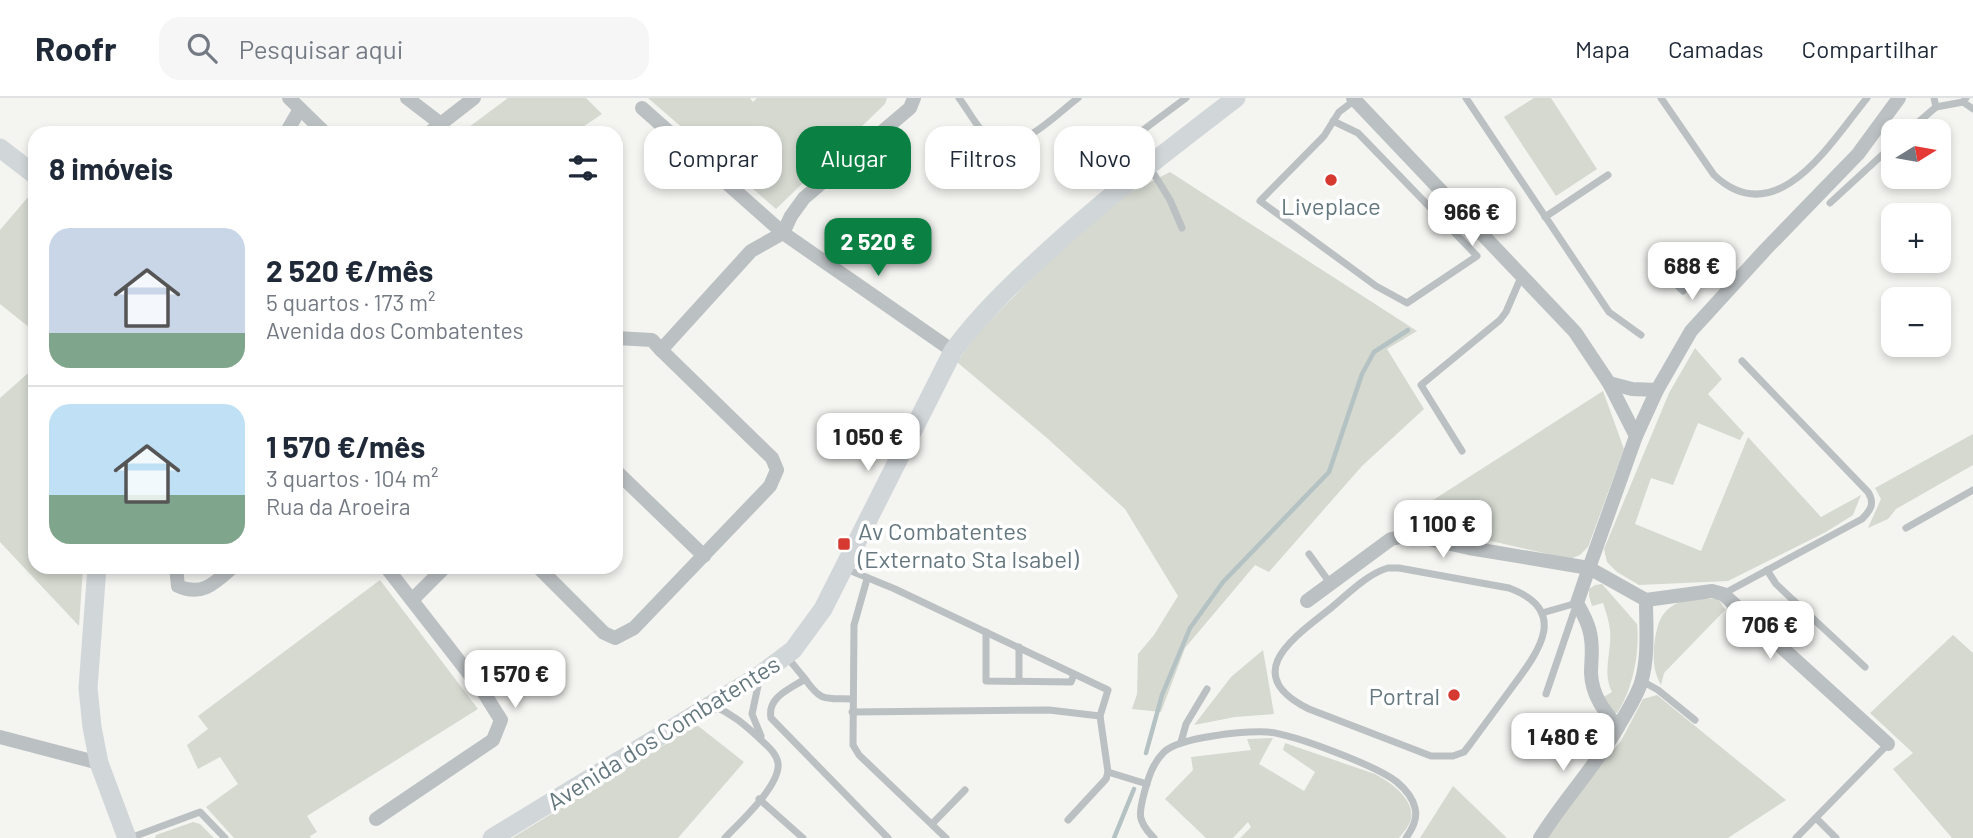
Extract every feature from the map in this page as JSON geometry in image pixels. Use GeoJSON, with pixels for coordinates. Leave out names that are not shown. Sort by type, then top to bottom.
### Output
{"type":"FeatureCollection","features":[{"type":"Feature","properties":{"kind":"street"},"geometry":{"type":"LineString","coordinates":[[407,98],[432,126]]}},
{"type":"Feature","properties":{"kind":"street"},"geometry":{"type":"LineString","coordinates":[[439,126],[474,98]]}},
{"type":"Feature","properties":{"kind":"street"},"geometry":{"type":"LineString","coordinates":[[661,350],[751,251],[783,233],[791,215],[804,198],[909,108],[914,98]]}},
{"type":"Feature","properties":{"kind":"street","name":"Avenida dos Combatentes"},"geometry":{"type":"LineString","coordinates":[[1155,161],[1236,98]]}},
{"type":"Feature","properties":{"kind":"street"},"geometry":{"type":"LineString","coordinates":[[1618,727],[1601,707],[1594,692],[1591,676],[1592,641],[1577,603],[1636,436],[1657,390],[1698,322],[1858,154],[1899,98]]}},
{"type":"Feature","properties":{"kind":"street"},"geometry":{"type":"LineString","coordinates":[[1356,99],[1575,332],[1609,383],[1636,436]]}},
{"type":"Feature","properties":{"kind":"street"},"geometry":{"type":"LineString","coordinates":[[288,126],[294,104],[318,126]]}},
{"type":"Feature","properties":{"kind":"street"},"geometry":{"type":"LineString","coordinates":[[642,108],[783,233],[953,351]]}},
{"type":"Feature","properties":{"kind":"street"},"geometry":{"type":"LineString","coordinates":[[0,148],[28,170]]}},
{"type":"Feature","properties":{"kind":"street","name":"Avenida dos Combatentes"},"geometry":{"type":"LineString","coordinates":[[492,838],[760,676],[793,650],[823,608],[953,351],[977,320],[1026,270],[1120,189]]}},
{"type":"Feature","properties":{"kind":"street"},"geometry":{"type":"LineString","coordinates":[[545,574],[604,633],[615,638],[634,628],[763,495],[777,470],[772,457],[755,439],[652,340],[623,338]]}},
{"type":"Feature","properties":{"kind":"street"},"geometry":{"type":"LineString","coordinates":[[1609,383],[1632,389],[1657,390]]}},
{"type":"Feature","properties":{"kind":"street"},"geometry":{"type":"LineString","coordinates":[[623,478],[704,556]]}},
{"type":"Feature","properties":{"kind":"street"},"geometry":{"type":"LineString","coordinates":[[1307,601],[1391,539],[1410,535],[1589,568],[1646,600],[1712,591],[1723,594],[1888,744]]}},
{"type":"Feature","properties":{"kind":"street"},"geometry":{"type":"LineString","coordinates":[[96,574],[88,688],[92,727],[99,763],[128,838]]}},
{"type":"Feature","properties":{"kind":"street"},"geometry":{"type":"LineString","coordinates":[[177,574],[178,586],[189,591],[204,589],[224,574]]}},
{"type":"Feature","properties":{"kind":"street"},"geometry":{"type":"LineString","coordinates":[[376,818],[494,740],[501,720],[392,574]]}},
{"type":"Feature","properties":{"kind":"street"},"geometry":{"type":"LineString","coordinates":[[412,600],[438,574]]}},
{"type":"Feature","properties":{"kind":"street"},"geometry":{"type":"LineString","coordinates":[[1540,838],[1555,814],[1604,752],[1642,681],[1647,644],[1646,600]]}},
{"type":"Feature","properties":{"kind":"street"},"geometry":{"type":"LineString","coordinates":[[0,737],[99,763]]}},
{"type":"Feature","properties":{"kind":"lane"},"geometry":{"type":"LineString","coordinates":[[959,98],[987,135],[1002,145],[1022,140],[1078,98]]}},
{"type":"Feature","properties":{"kind":"lane"},"geometry":{"type":"LineString","coordinates":[[1148,126],[1186,98]]}},
{"type":"Feature","properties":{"kind":"lane"},"geometry":{"type":"LineString","coordinates":[[1466,98],[1609,312],[1642,335]]}},
{"type":"Feature","properties":{"kind":"lane"},"geometry":{"type":"LineString","coordinates":[[1661,98],[1714,175],[1724,185],[1737,191],[1759,195],[1784,188],[1804,173],[1867,98]]}},
{"type":"Feature","properties":{"kind":"lane"},"geometry":{"type":"LineString","coordinates":[[1934,98],[1936,107]]}},
{"type":"Feature","properties":{"kind":"lane"},"geometry":{"type":"LineString","coordinates":[[1333,121],[1358,133],[1476,256],[1407,303],[1376,286],[1260,201],[1324,136],[1333,121],[1339,112],[1356,99]]}},
{"type":"Feature","properties":{"kind":"lane"},"geometry":{"type":"LineString","coordinates":[[1922,119],[1936,107],[1965,100],[1973,109]]}},
{"type":"Feature","properties":{"kind":"lane"},"geometry":{"type":"LineString","coordinates":[[1830,203],[1881,156]]}},
{"type":"Feature","properties":{"kind":"lane"},"geometry":{"type":"LineString","coordinates":[[1155,176],[1171,200],[1182,228]]}},
{"type":"Feature","properties":{"kind":"lane"},"geometry":{"type":"LineString","coordinates":[[1545,217],[1608,176]]}},
{"type":"Feature","properties":{"kind":"lane"},"geometry":{"type":"LineString","coordinates":[[1656,265],[1683,290]]}},
{"type":"Feature","properties":{"kind":"lane"},"geometry":{"type":"LineString","coordinates":[[1462,451],[1421,385],[1500,320],[1522,274]]}},
{"type":"Feature","properties":{"kind":"lane"},"geometry":{"type":"LineString","coordinates":[[1723,594],[1862,519],[1870,509],[1872,501],[1868,492],[1742,361]]}},
{"type":"Feature","properties":{"kind":"lane"},"geometry":{"type":"LineString","coordinates":[[1906,528],[1973,490]]}},
{"type":"Feature","properties":{"kind":"lane"},"geometry":{"type":"LineString","coordinates":[[1309,554],[1331,584]]}},
{"type":"Feature","properties":{"kind":"lane"},"geometry":{"type":"LineString","coordinates":[[843,568],[1108,690],[1100,716],[1108,772],[1105,779],[1068,820]]}},
{"type":"Feature","properties":{"kind":"lane"},"geometry":{"type":"LineString","coordinates":[[1388,568],[1410,569],[1509,588],[1524,593],[1535,601],[1542,613],[1544,635],[1531,662],[1464,752],[1453,756],[1431,756],[1309,709],[1291,700],[1281,689],[1276,676],[1276,663],[1281,651],[1294,637],[1373,575],[1388,568]]}},
{"type":"Feature","properties":{"kind":"lane"},"geometry":{"type":"LineString","coordinates":[[1767,570],[1776,584],[1866,667]]}},
{"type":"Feature","properties":{"kind":"lane"},"geometry":{"type":"LineString","coordinates":[[867,579],[854,625],[852,738],[856,750],[946,838]]}},
{"type":"Feature","properties":{"kind":"lane"},"geometry":{"type":"LineString","coordinates":[[1542,613],[1577,603]]}},
{"type":"Feature","properties":{"kind":"lane"},"geometry":{"type":"LineString","coordinates":[[1546,694],[1577,603]]}},
{"type":"Feature","properties":{"kind":"lane"},"geometry":{"type":"LineString","coordinates":[[986,632],[986,681],[1071,682],[1074,674]]}},
{"type":"Feature","properties":{"kind":"lane"},"geometry":{"type":"LineString","coordinates":[[1019,647],[1019,681]]}},
{"type":"Feature","properties":{"kind":"lane"},"geometry":{"type":"LineString","coordinates":[[786,655],[815,694],[822,698],[853,699]]}},
{"type":"Feature","properties":{"kind":"lane"},"geometry":{"type":"LineString","coordinates":[[760,676],[752,714],[764,743]]}},
{"type":"Feature","properties":{"kind":"lane"},"geometry":{"type":"LineString","coordinates":[[804,679],[774,700],[771,718],[888,838]]}},
{"type":"Feature","properties":{"kind":"lane"},"geometry":{"type":"LineString","coordinates":[[1642,681],[1658,690],[1695,720]]}},
{"type":"Feature","properties":{"kind":"lane"},"geometry":{"type":"LineString","coordinates":[[1181,742],[1186,724],[1208,689]]}},
{"type":"Feature","properties":{"kind":"lane"},"geometry":{"type":"LineString","coordinates":[[711,704],[732,713],[774,753],[778,764],[774,781],[725,838]]}},
{"type":"Feature","properties":{"kind":"lane"},"geometry":{"type":"LineString","coordinates":[[852,712],[1049,710],[1100,716]]}},
{"type":"Feature","properties":{"kind":"lane"},"geometry":{"type":"LineString","coordinates":[[1154,838],[1144,828],[1139,816],[1151,770],[1163,753],[1181,742],[1268,732],[1376,769],[1404,789],[1415,808],[1413,827],[1406,838]]}},
{"type":"Feature","properties":{"kind":"lane"},"geometry":{"type":"LineString","coordinates":[[1796,838],[1888,744]]}},
{"type":"Feature","properties":{"kind":"lane"},"geometry":{"type":"LineString","coordinates":[[1108,772],[1147,785]]}},
{"type":"Feature","properties":{"kind":"lane"},"geometry":{"type":"LineString","coordinates":[[932,824],[965,790]]}},
{"type":"Feature","properties":{"kind":"lane"},"geometry":{"type":"LineString","coordinates":[[759,799],[803,838]]}},
{"type":"Feature","properties":{"kind":"lane"},"geometry":{"type":"LineString","coordinates":[[128,838],[200,812],[225,838]]}},
{"type":"Feature","properties":{"kind":"lane"},"geometry":{"type":"LineString","coordinates":[[1815,818],[1836,838]]}},
{"type":"Feature","properties":{"kind":"shaded area"},"geometry":{"type":"Polygon","coordinates":[[[508,98],[586,98],[602,114],[584,126],[470,126],[508,98]]]}},
{"type":"Feature","properties":{"kind":"shaded area"},"geometry":{"type":"Polygon","coordinates":[[[648,98],[750,98],[753,102],[757,98],[887,98],[885,104],[862,126],[796,126],[797,189],[776,209],[753,189],[782,189],[782,126],[680,126],[648,98]]]}},
{"type":"Feature","properties":{"kind":"shaded area"},"geometry":{"type":"Polygon","coordinates":[[[1534,98],[1551,98],[1597,169],[1556,196],[1504,117],[1534,98]]]}},
{"type":"Feature","properties":{"kind":"shaded area"},"geometry":{"type":"Polygon","coordinates":[[[1170,172],[1417,331],[1387,349],[1424,409],[1362,466],[1269,572],[1255,565],[1185,648],[1161,712],[1132,709],[1137,694],[1138,654],[1154,635],[1178,596],[1125,509],[957,362],[980,331],[1066,244],[1129,193],[1137,189],[1155,189],[1155,180],[1170,172]]]}},
{"type":"Feature","properties":{"kind":"shaded area"},"geometry":{"type":"Polygon","coordinates":[[[28,197],[28,326],[0,304],[0,230],[28,197]]]}},
{"type":"Feature","properties":{"kind":"shaded area"},"geometry":{"type":"Polygon","coordinates":[[[1695,348],[1722,379],[1708,394],[1744,433],[1740,440],[1698,423],[1673,485],[1651,478],[1635,524],[1701,551],[1748,437],[1821,517],[1861,495],[1853,515],[1826,532],[1728,581],[1639,585],[1617,572],[1607,562],[1604,549],[1669,393],[1695,348]]]}},
{"type":"Feature","properties":{"kind":"shaded area"},"geometry":{"type":"Polygon","coordinates":[[[28,373],[28,572],[0,542],[0,398],[28,373]]]}},
{"type":"Feature","properties":{"kind":"shaded area"},"geometry":{"type":"Polygon","coordinates":[[[1603,391],[1624,449],[1588,547],[1580,555],[1570,559],[1461,534],[1430,502],[1603,391]]]}},
{"type":"Feature","properties":{"kind":"shaded area"},"geometry":{"type":"Polygon","coordinates":[[[1973,434],[1973,465],[1896,509],[1888,519],[1868,528],[1881,499],[1875,488],[1973,434]]]}},
{"type":"Feature","properties":{"kind":"shaded area"},"geometry":{"type":"Polygon","coordinates":[[[30,574],[83,574],[79,626],[30,574]]]}},
{"type":"Feature","properties":{"kind":"shaded area"},"geometry":{"type":"Polygon","coordinates":[[[380,580],[478,709],[307,816],[317,832],[310,836],[311,838],[234,838],[206,807],[238,784],[220,757],[198,769],[187,745],[208,729],[198,716],[380,580]]]}},
{"type":"Feature","properties":{"kind":"shaded area"},"geometry":{"type":"Polygon","coordinates":[[[1602,584],[1637,624],[1634,670],[1623,704],[1617,713],[1610,712],[1602,698],[1612,692],[1608,677],[1608,620],[1603,603],[1592,606],[1589,596],[1589,589],[1602,584]]]}},
{"type":"Feature","properties":{"kind":"shaded area"},"geometry":{"type":"Polygon","coordinates":[[[1691,599],[1719,599],[1725,610],[1664,673],[1661,685],[1655,671],[1654,658],[1659,622],[1673,605],[1691,599]]]}},
{"type":"Feature","properties":{"kind":"shaded area"},"geometry":{"type":"Polygon","coordinates":[[[1953,635],[1973,653],[1973,838],[1952,838],[1893,769],[1913,753],[1870,713],[1953,635]]]}},
{"type":"Feature","properties":{"kind":"shaded area"},"geometry":{"type":"Polygon","coordinates":[[[1263,650],[1274,714],[1235,717],[1194,725],[1231,677],[1263,650]]]}},
{"type":"Feature","properties":{"kind":"shaded area"},"geometry":{"type":"Polygon","coordinates":[[[1657,695],[1786,800],[1728,838],[1546,838],[1569,800],[1621,741],[1643,699],[1657,695]]]}},
{"type":"Feature","properties":{"kind":"shaded area"},"geometry":{"type":"Polygon","coordinates":[[[697,725],[744,762],[678,838],[512,838],[697,725]]]}},
{"type":"Feature","properties":{"kind":"shaded area"},"geometry":{"type":"Polygon","coordinates":[[[1273,738],[1259,764],[1304,791],[1315,772],[1283,750],[1285,743],[1375,774],[1394,786],[1409,805],[1411,819],[1406,829],[1399,838],[1240,838],[1251,827],[1248,822],[1233,838],[1206,838],[1165,799],[1193,770],[1191,757],[1251,750],[1247,739],[1273,738]]]}},
{"type":"Feature","properties":{"kind":"shaded area"},"geometry":{"type":"Polygon","coordinates":[[[1453,786],[1507,838],[1420,838],[1453,786]]]}},
{"type":"Feature","properties":{"kind":"shaded area"},"geometry":{"type":"Polygon","coordinates":[[[193,822],[200,824],[214,838],[155,838],[156,835],[193,822]]]}},
{"type":"Feature","properties":{"kind":"waterway"},"geometry":{"type":"LineString","coordinates":[[1146,753],[1162,695],[1190,628],[1223,582],[1329,472],[1362,374],[1374,352],[1408,330]]}},
{"type":"Feature","properties":{"kind":"waterway"},"geometry":{"type":"LineString","coordinates":[[1114,838],[1134,789]]}},
{"type":"Feature","properties":{"kind":"place","name":"Liveplace"},"geometry":{"type":"Point","coordinates":[1331,180]}},
{"type":"Feature","properties":{"kind":"place","name":"Av Combatentes (Externato Sta Isabel)"},"geometry":{"type":"Point","coordinates":[844,544]}},
{"type":"Feature","properties":{"kind":"place","name":"Portral"},"geometry":{"type":"Point","coordinates":[1454,695]}}]}
